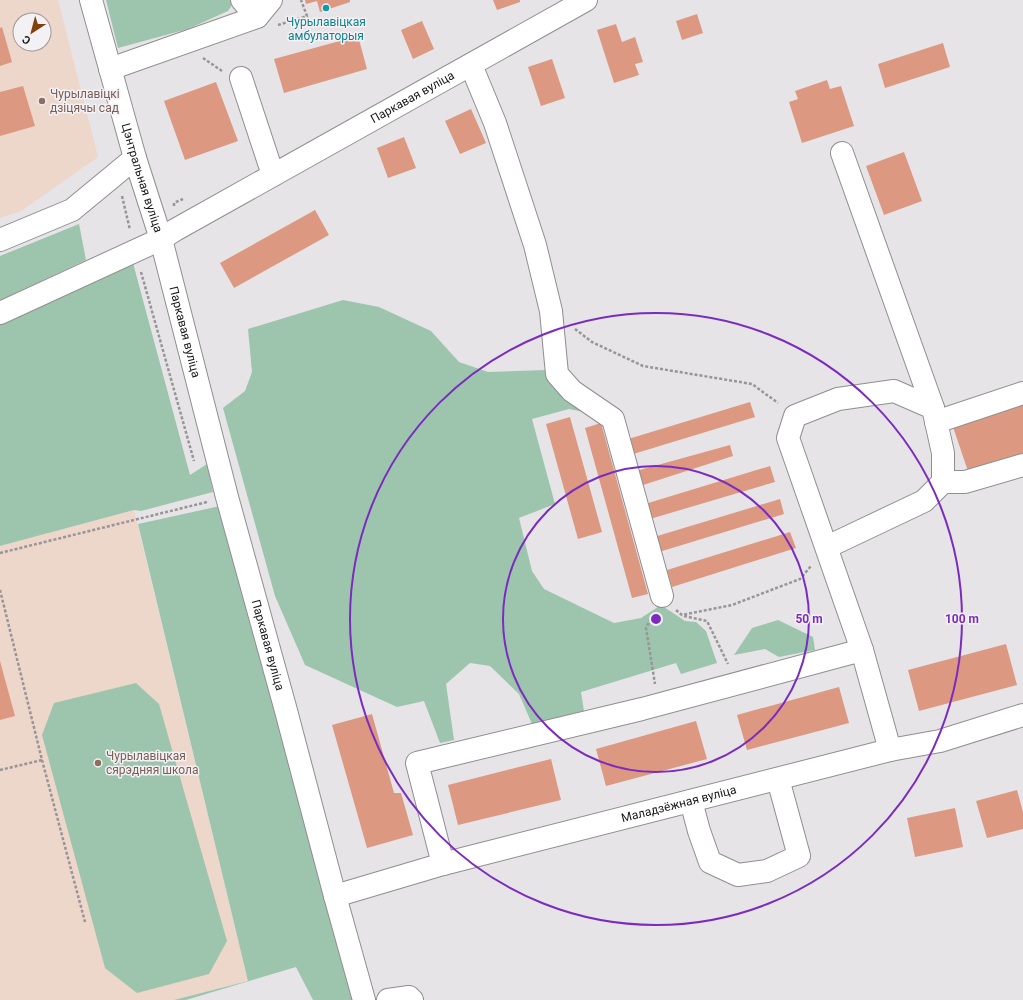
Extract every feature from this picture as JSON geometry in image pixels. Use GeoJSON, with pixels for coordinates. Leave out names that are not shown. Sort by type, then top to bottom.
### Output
{"type":"FeatureCollection","features":[{"type":"Feature","properties":{"kind":"street","name":"Цэнтральная вуліца"},"geometry":{"type":"LineString","coordinates":[[91,0],[135,158],[168,235]]}},
{"type":"Feature","properties":{"kind":"street"},"geometry":{"type":"LineString","coordinates":[[242,0],[267,21]]}},
{"type":"Feature","properties":{"kind":"street"},"geometry":{"type":"LineString","coordinates":[[267,21],[271,0]]}},
{"type":"Feature","properties":{"kind":"street","name":"Паркавая вуліца"},"geometry":{"type":"LineString","coordinates":[[364,1000],[227,497],[168,235],[586,0]]}},
{"type":"Feature","properties":{"kind":"street"},"geometry":{"type":"LineString","coordinates":[[110,69],[267,21]]}},
{"type":"Feature","properties":{"kind":"street"},"geometry":{"type":"LineString","coordinates":[[471,65],[496,123],[535,245],[551,311],[557,374],[572,391],[613,419],[662,596]]}},
{"type":"Feature","properties":{"kind":"street"},"geometry":{"type":"LineString","coordinates":[[232,75],[273,175]]}},
{"type":"Feature","properties":{"kind":"street"},"geometry":{"type":"LineString","coordinates":[[842,153],[935,415],[943,453],[943,482]]}},
{"type":"Feature","properties":{"kind":"street"},"geometry":{"type":"LineString","coordinates":[[0,240],[72,210],[135,158]]}},
{"type":"Feature","properties":{"kind":"street"},"geometry":{"type":"LineString","coordinates":[[0,313],[136,252],[168,235]]}},
{"type":"Feature","properties":{"kind":"street"},"geometry":{"type":"LineString","coordinates":[[890,750],[862,650],[788,438],[795,416],[838,400],[894,391],[935,415],[1023,393]]}},
{"type":"Feature","properties":{"kind":"street"},"geometry":{"type":"LineString","coordinates":[[827,548],[924,501],[943,482],[965,482],[1023,465]]}},
{"type":"Feature","properties":{"kind":"street"},"geometry":{"type":"LineString","coordinates":[[443,864],[417,763],[659,704],[862,650]]}},
{"type":"Feature","properties":{"kind":"street","name":"Маладзёжная вуліца"},"geometry":{"type":"LineString","coordinates":[[335,896],[443,864],[890,750],[940,741],[1023,715]]}},
{"type":"Feature","properties":{"kind":"street"},"geometry":{"type":"LineString","coordinates":[[691,801],[699,831],[710,862],[738,875],[767,871],[799,856],[778,779]]}},
{"type":"Feature","properties":{"kind":"street"},"geometry":{"type":"LineString","coordinates":[[388,1000],[409,997],[412,1000]]}},
{"type":"Feature","properties":{"kind":"path"},"geometry":{"type":"LineString","coordinates":[[267,21],[307,16],[301,0]]}},
{"type":"Feature","properties":{"kind":"path"},"geometry":{"type":"LineString","coordinates":[[199,56],[232,75]]}},
{"type":"Feature","properties":{"kind":"path"},"geometry":{"type":"LineString","coordinates":[[116,173],[136,252],[195,464]]}},
{"type":"Feature","properties":{"kind":"path"},"geometry":{"type":"LineString","coordinates":[[168,235],[174,203],[188,197]]}},
{"type":"Feature","properties":{"kind":"path"},"geometry":{"type":"LineString","coordinates":[[551,311],[592,342],[643,366],[752,384],[795,416]]}},
{"type":"Feature","properties":{"kind":"path"},"geometry":{"type":"LineString","coordinates":[[203,495],[205,502]]}},
{"type":"Feature","properties":{"kind":"path"},"geometry":{"type":"LineString","coordinates":[[0,553],[227,497]]}},
{"type":"Feature","properties":{"kind":"path"},"geometry":{"type":"LineString","coordinates":[[682,615],[732,605],[800,579],[827,548]]}},
{"type":"Feature","properties":{"kind":"path"},"geometry":{"type":"LineString","coordinates":[[0,590],[42,760],[85,922]]}},
{"type":"Feature","properties":{"kind":"path"},"geometry":{"type":"LineString","coordinates":[[659,704],[646,628],[662,596],[682,615],[707,621],[738,683]]}},
{"type":"Feature","properties":{"kind":"path"},"geometry":{"type":"LineString","coordinates":[[0,770],[42,760]]}},
{"type":"Feature","properties":{"kind":"shaded area","name":"Чурылавіцкі дзіцячы сад"},"geometry":{"type":"Polygon","coordinates":[[[0,0],[58,0],[98,157],[21,211],[0,218],[0,0]]]}},
{"type":"Feature","properties":{"kind":"shaded area","name":"Чурылавіцкая сярэдняя школа"},"geometry":{"type":"Polygon","coordinates":[[[134,510],[248,981],[174,1000],[0,1000],[0,546],[134,510]]]}},
{"type":"Feature","properties":{"kind":"green space"},"geometry":{"type":"Polygon","coordinates":[[[106,0],[233,0],[234,2],[228,11],[188,29],[118,48],[106,0]]]}},
{"type":"Feature","properties":{"kind":"green space"},"geometry":{"type":"Polygon","coordinates":[[[79,224],[86,260],[0,300],[0,256],[79,224]]]}},
{"type":"Feature","properties":{"kind":"green space"},"geometry":{"type":"Polygon","coordinates":[[[133,263],[190,475],[207,464],[213,492],[141,511],[134,510],[0,546],[0,321],[133,263]]]}},
{"type":"Feature","properties":{"kind":"green space"},"geometry":{"type":"Polygon","coordinates":[[[343,300],[379,307],[431,331],[459,362],[488,372],[547,370],[599,415],[569,409],[532,419],[555,504],[519,518],[532,571],[544,589],[614,623],[641,618],[661,605],[685,621],[696,622],[706,631],[717,663],[681,674],[676,663],[581,692],[584,711],[532,724],[519,694],[490,666],[470,663],[446,684],[454,740],[440,743],[424,701],[397,707],[305,665],[275,596],[223,408],[245,391],[252,372],[248,329],[343,300]]]}},
{"type":"Feature","properties":{"kind":"green space"},"geometry":{"type":"Polygon","coordinates":[[[220,506],[353,1000],[313,1000],[296,967],[186,1000],[174,1000],[248,981],[138,524],[220,506]]]}},
{"type":"Feature","properties":{"kind":"green space"},"geometry":{"type":"Polygon","coordinates":[[[778,620],[813,637],[815,650],[779,657],[765,649],[734,655],[752,628],[778,620]]]}},
{"type":"Feature","properties":{"kind":"green space"},"geometry":{"type":"Polygon","coordinates":[[[136,683],[159,704],[227,941],[209,974],[137,993],[105,968],[42,735],[54,703],[136,683]]]}},
{"type":"Feature","properties":{"kind":"building","name":"Чурылавіцкая амбулаторыя"},"geometry":{"type":"Polygon","coordinates":[[[305,0],[350,0],[350,2],[320,12],[317,1],[306,4],[305,0]]]}},
{"type":"Feature","properties":{"kind":"building"},"geometry":{"type":"Polygon","coordinates":[[[493,0],[520,0],[520,2],[497,10],[493,0]]]}},
{"type":"Feature","properties":{"kind":"building"},"geometry":{"type":"Polygon","coordinates":[[[697,14],[703,33],[682,40],[676,21],[697,14]]]}},
{"type":"Feature","properties":{"kind":"building"},"geometry":{"type":"Polygon","coordinates":[[[422,21],[434,49],[413,59],[401,30],[422,21]]]}},
{"type":"Feature","properties":{"kind":"building"},"geometry":{"type":"Polygon","coordinates":[[[616,24],[622,42],[635,37],[643,62],[635,64],[639,75],[614,83],[597,30],[616,24]]]}},
{"type":"Feature","properties":{"kind":"building"},"geometry":{"type":"Polygon","coordinates":[[[2,27],[12,62],[0,66],[0,28],[2,27]]]}},
{"type":"Feature","properties":{"kind":"building"},"geometry":{"type":"Polygon","coordinates":[[[358,36],[367,69],[284,93],[274,59],[358,36]]]}},
{"type":"Feature","properties":{"kind":"building"},"geometry":{"type":"Polygon","coordinates":[[[943,43],[950,67],[885,88],[878,64],[943,43]]]}},
{"type":"Feature","properties":{"kind":"building"},"geometry":{"type":"Polygon","coordinates":[[[552,59],[565,98],[541,106],[528,67],[552,59]]]}},
{"type":"Feature","properties":{"kind":"building"},"geometry":{"type":"Polygon","coordinates":[[[827,80],[830,89],[841,86],[854,126],[802,143],[789,102],[798,99],[795,91],[827,80]]]}},
{"type":"Feature","properties":{"kind":"building"},"geometry":{"type":"Polygon","coordinates":[[[216,82],[238,141],[185,160],[164,101],[216,82]]]}},
{"type":"Feature","properties":{"kind":"building"},"geometry":{"type":"Polygon","coordinates":[[[23,86],[35,126],[0,136],[0,92],[23,86]]]}},
{"type":"Feature","properties":{"kind":"building"},"geometry":{"type":"Polygon","coordinates":[[[471,109],[486,143],[460,154],[445,121],[471,109]]]}},
{"type":"Feature","properties":{"kind":"building"},"geometry":{"type":"Polygon","coordinates":[[[404,137],[416,168],[388,178],[377,148],[404,137]]]}},
{"type":"Feature","properties":{"kind":"building"},"geometry":{"type":"Polygon","coordinates":[[[904,152],[922,201],[884,215],[866,166],[904,152]]]}},
{"type":"Feature","properties":{"kind":"building"},"geometry":{"type":"Polygon","coordinates":[[[315,210],[329,235],[234,288],[220,263],[315,210]]]}},
{"type":"Feature","properties":{"kind":"building"},"geometry":{"type":"Polygon","coordinates":[[[750,402],[755,417],[630,455],[625,440],[750,402]]]}},
{"type":"Feature","properties":{"kind":"building"},"geometry":{"type":"Polygon","coordinates":[[[1023,404],[1023,460],[970,477],[953,427],[1023,404]]]}},
{"type":"Feature","properties":{"kind":"building"},"geometry":{"type":"Polygon","coordinates":[[[570,417],[602,532],[578,539],[546,424],[570,417]]]}},
{"type":"Feature","properties":{"kind":"building"},"geometry":{"type":"Polygon","coordinates":[[[601,423],[648,594],[632,598],[585,428],[601,423]]]}},
{"type":"Feature","properties":{"kind":"building"},"geometry":{"type":"Polygon","coordinates":[[[730,445],[733,456],[640,486],[636,471],[730,445]]]}},
{"type":"Feature","properties":{"kind":"building"},"geometry":{"type":"Polygon","coordinates":[[[770,466],[775,482],[650,519],[645,504],[770,466]]]}},
{"type":"Feature","properties":{"kind":"building"},"geometry":{"type":"Polygon","coordinates":[[[780,499],[784,514],[659,552],[654,537],[780,499]]]}},
{"type":"Feature","properties":{"kind":"building"},"geometry":{"type":"Polygon","coordinates":[[[790,532],[796,548],[672,587],[667,570],[790,532]]]}},
{"type":"Feature","properties":{"kind":"building"},"geometry":{"type":"Polygon","coordinates":[[[1006,644],[1017,685],[919,711],[908,670],[1006,644]]]}},
{"type":"Feature","properties":{"kind":"building"},"geometry":{"type":"Polygon","coordinates":[[[0,661],[15,716],[0,720],[0,661]]]}},
{"type":"Feature","properties":{"kind":"building"},"geometry":{"type":"Polygon","coordinates":[[[839,687],[849,723],[747,750],[737,715],[839,687]]]}},
{"type":"Feature","properties":{"kind":"building"},"geometry":{"type":"Polygon","coordinates":[[[372,714],[394,793],[401,793],[413,835],[367,848],[332,725],[372,714]]]}},
{"type":"Feature","properties":{"kind":"building"},"geometry":{"type":"Polygon","coordinates":[[[696,721],[707,759],[606,786],[596,749],[696,721]]]}},
{"type":"Feature","properties":{"kind":"building"},"geometry":{"type":"Polygon","coordinates":[[[551,759],[561,800],[458,825],[448,785],[551,759]]]}},
{"type":"Feature","properties":{"kind":"building"},"geometry":{"type":"Polygon","coordinates":[[[1017,790],[1023,812],[1023,829],[987,838],[976,801],[1017,790]]]}},
{"type":"Feature","properties":{"kind":"building"},"geometry":{"type":"Polygon","coordinates":[[[955,808],[963,847],[915,857],[907,818],[955,808]]]}},
{"type":"Feature","properties":{"kind":"place","name":"Чурылавіцкая амбулаторыя"},"geometry":{"type":"Point","coordinates":[326,8]}},
{"type":"Feature","properties":{"kind":"place","name":"Чурылавіцкі дзіцячы сад"},"geometry":{"type":"Point","coordinates":[42,101]}},
{"type":"Feature","properties":{"kind":"place","name":"Чурылавіцкая сярэдняя школа"},"geometry":{"type":"Point","coordinates":[98,763]}}]}
